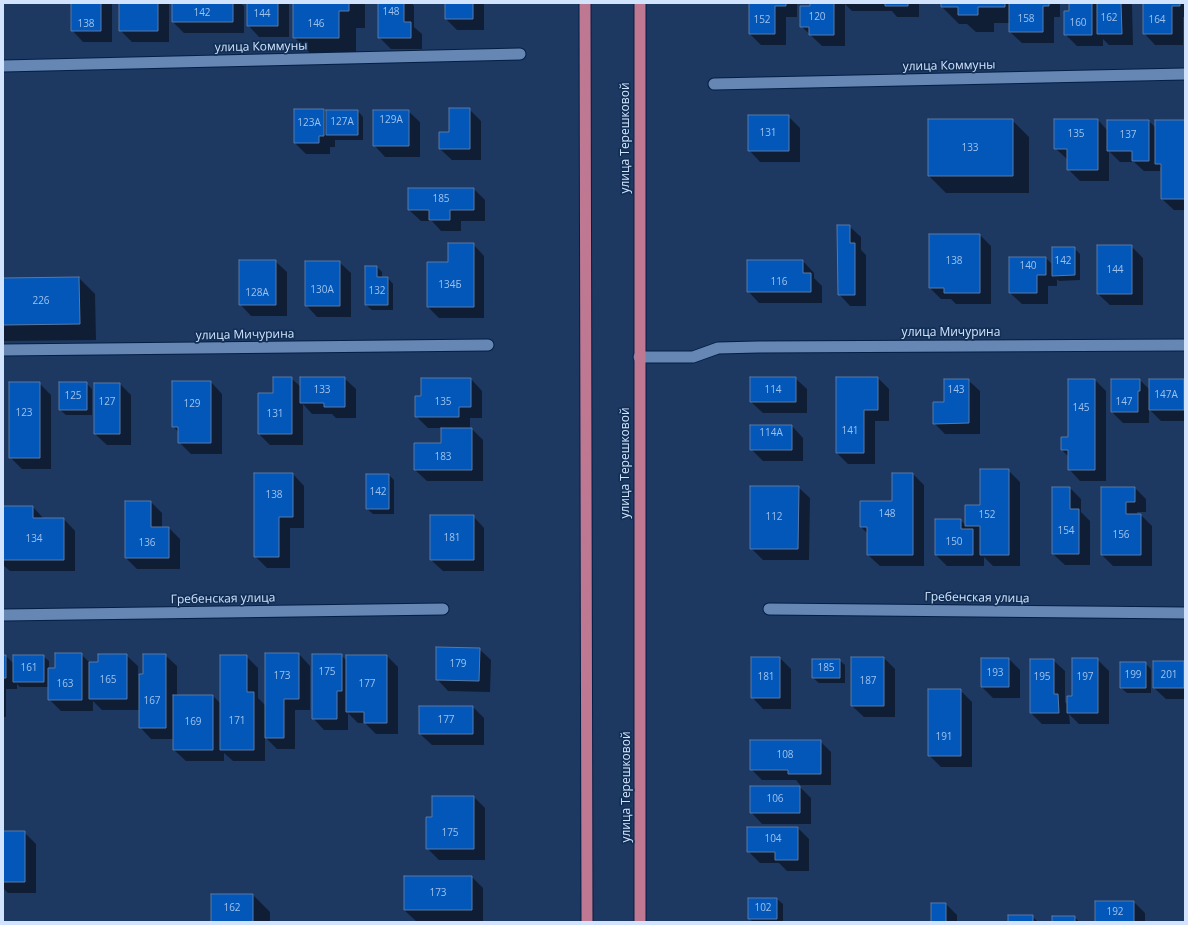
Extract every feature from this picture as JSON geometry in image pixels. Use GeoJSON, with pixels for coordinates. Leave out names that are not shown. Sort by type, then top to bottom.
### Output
{"type":"FeatureCollection","features":[{"type":"Feature","properties":{"kind":"main road"},"geometry":{"type":"LineString","coordinates":[[585,3],[587,922]]}},
{"type":"Feature","properties":{"kind":"main road","name":"улица Терешковой"},"geometry":{"type":"LineString","coordinates":[[640,3],[640,922]]}},
{"type":"Feature","properties":{"kind":"street","name":"улица Коммуны"},"geometry":{"type":"LineString","coordinates":[[3,66],[520,54]]}},
{"type":"Feature","properties":{"kind":"street","name":"улица Коммуны"},"geometry":{"type":"LineString","coordinates":[[714,84],[1185,74]]}},
{"type":"Feature","properties":{"kind":"street","name":"улица Мичурина"},"geometry":{"type":"LineString","coordinates":[[3,350],[488,345]]}},
{"type":"Feature","properties":{"kind":"street","name":"улица Мичурина"},"geometry":{"type":"LineString","coordinates":[[639,357],[693,357],[718,348],[1185,345]]}},
{"type":"Feature","properties":{"kind":"street","name":"Гребенская улица"},"geometry":{"type":"LineString","coordinates":[[3,615],[443,609]]}},
{"type":"Feature","properties":{"kind":"street","name":"Гребенская улица"},"geometry":{"type":"LineString","coordinates":[[769,609],[1185,613]]}},
{"type":"Feature","properties":{"kind":"building"},"geometry":{"type":"Polygon","coordinates":[[[71,3],[101,3],[101,31],[71,31],[71,3]]]}},
{"type":"Feature","properties":{"kind":"building"},"geometry":{"type":"Polygon","coordinates":[[[119,3],[158,3],[158,31],[119,31],[119,3]]]}},
{"type":"Feature","properties":{"kind":"building"},"geometry":{"type":"Polygon","coordinates":[[[172,3],[233,3],[233,22],[172,22],[172,3]]]}},
{"type":"Feature","properties":{"kind":"building"},"geometry":{"type":"Polygon","coordinates":[[[247,3],[278,3],[278,26],[247,26],[247,3]]]}},
{"type":"Feature","properties":{"kind":"building"},"geometry":{"type":"Polygon","coordinates":[[[293,3],[349,3],[349,11],[339,11],[339,38],[293,38],[293,3]]]}},
{"type":"Feature","properties":{"kind":"building"},"geometry":{"type":"Polygon","coordinates":[[[378,3],[404,3],[404,22],[411,22],[411,38],[378,38],[378,3]]]}},
{"type":"Feature","properties":{"kind":"building"},"geometry":{"type":"Polygon","coordinates":[[[445,3],[473,3],[473,19],[445,19],[445,3]]]}},
{"type":"Feature","properties":{"kind":"building"},"geometry":{"type":"Polygon","coordinates":[[[749,3],[786,3],[786,6],[775,6],[775,34],[749,34],[749,3]]]}},
{"type":"Feature","properties":{"kind":"building"},"geometry":{"type":"Polygon","coordinates":[[[810,3],[834,3],[834,35],[809,35],[809,27],[800,27],[800,6],[810,6],[810,3]]]}},
{"type":"Feature","properties":{"kind":"building"},"geometry":{"type":"Polygon","coordinates":[[[885,3],[908,3],[908,6],[885,6],[885,3]]]}},
{"type":"Feature","properties":{"kind":"building"},"geometry":{"type":"Polygon","coordinates":[[[941,3],[1005,3],[1005,7],[978,7],[978,15],[958,15],[958,7],[941,7],[941,3]]]}},
{"type":"Feature","properties":{"kind":"building"},"geometry":{"type":"Polygon","coordinates":[[[1009,3],[1049,3],[1049,6],[1043,6],[1043,32],[1009,32],[1009,3]]]}},
{"type":"Feature","properties":{"kind":"building"},"geometry":{"type":"Polygon","coordinates":[[[1069,3],[1092,3],[1092,35],[1064,35],[1064,11],[1069,11],[1069,3]]]}},
{"type":"Feature","properties":{"kind":"building"},"geometry":{"type":"Polygon","coordinates":[[[1097,3],[1121,3],[1122,34],[1097,34],[1097,3]]]}},
{"type":"Feature","properties":{"kind":"building"},"geometry":{"type":"Polygon","coordinates":[[[1143,3],[1180,3],[1180,6],[1172,6],[1172,34],[1143,34],[1143,3]]]}},
{"type":"Feature","properties":{"kind":"building"},"geometry":{"type":"Polygon","coordinates":[[[449,108],[470,108],[470,149],[439,149],[439,132],[449,132],[449,108]]]}},
{"type":"Feature","properties":{"kind":"building"},"geometry":{"type":"Polygon","coordinates":[[[294,109],[324,109],[324,136],[319,136],[319,143],[294,143],[294,109]]]}},
{"type":"Feature","properties":{"kind":"building"},"geometry":{"type":"Polygon","coordinates":[[[326,110],[358,110],[358,135],[326,135],[326,110]]]}},
{"type":"Feature","properties":{"kind":"building"},"geometry":{"type":"Polygon","coordinates":[[[373,110],[409,110],[409,146],[373,146],[373,110]]]}},
{"type":"Feature","properties":{"kind":"building"},"geometry":{"type":"Polygon","coordinates":[[[748,115],[789,115],[789,151],[748,151],[748,115]]]}},
{"type":"Feature","properties":{"kind":"building"},"geometry":{"type":"Polygon","coordinates":[[[928,119],[1013,119],[1013,176],[928,176],[928,119]]]}},
{"type":"Feature","properties":{"kind":"building"},"geometry":{"type":"Polygon","coordinates":[[[1054,119],[1098,119],[1098,170],[1067,170],[1067,149],[1054,149],[1054,119]]]}},
{"type":"Feature","properties":{"kind":"building"},"geometry":{"type":"Polygon","coordinates":[[[1107,120],[1149,120],[1149,161],[1132,161],[1132,151],[1107,151],[1107,120]]]}},
{"type":"Feature","properties":{"kind":"building"},"geometry":{"type":"Polygon","coordinates":[[[1155,120],[1185,120],[1185,199],[1161,199],[1161,164],[1155,164],[1155,120]]]}},
{"type":"Feature","properties":{"kind":"building"},"geometry":{"type":"Polygon","coordinates":[[[408,188],[474,188],[474,210],[450,210],[450,220],[429,220],[429,210],[408,210],[408,188]]]}},
{"type":"Feature","properties":{"kind":"building"},"geometry":{"type":"Polygon","coordinates":[[[837,225],[850,225],[850,243],[855,243],[855,295],[838,295],[837,225]]]}},
{"type":"Feature","properties":{"kind":"building"},"geometry":{"type":"Polygon","coordinates":[[[929,234],[980,234],[980,293],[944,293],[944,288],[929,288],[929,234]]]}},
{"type":"Feature","properties":{"kind":"building"},"geometry":{"type":"Polygon","coordinates":[[[448,243],[474,243],[474,307],[427,307],[427,262],[448,262],[448,243]]]}},
{"type":"Feature","properties":{"kind":"building"},"geometry":{"type":"Polygon","coordinates":[[[1097,245],[1132,245],[1132,294],[1097,294],[1097,245]]]}},
{"type":"Feature","properties":{"kind":"building"},"geometry":{"type":"Polygon","coordinates":[[[1052,247],[1075,247],[1075,275],[1052,276],[1052,247]]]}},
{"type":"Feature","properties":{"kind":"building"},"geometry":{"type":"Polygon","coordinates":[[[1009,257],[1046,257],[1046,275],[1037,275],[1037,293],[1009,293],[1009,257]]]}},
{"type":"Feature","properties":{"kind":"building"},"geometry":{"type":"Polygon","coordinates":[[[239,260],[276,260],[276,305],[239,305],[239,260]]]}},
{"type":"Feature","properties":{"kind":"building"},"geometry":{"type":"Polygon","coordinates":[[[747,260],[803,260],[803,273],[811,273],[811,292],[747,292],[747,260]]]}},
{"type":"Feature","properties":{"kind":"building"},"geometry":{"type":"Polygon","coordinates":[[[305,261],[340,261],[340,306],[305,306],[305,261]]]}},
{"type":"Feature","properties":{"kind":"building"},"geometry":{"type":"Polygon","coordinates":[[[365,266],[377,266],[377,277],[388,277],[388,305],[365,305],[365,266]]]}},
{"type":"Feature","properties":{"kind":"building"},"geometry":{"type":"Polygon","coordinates":[[[79,277],[80,324],[3,325],[3,278],[79,277]]]}},
{"type":"Feature","properties":{"kind":"building"},"geometry":{"type":"Polygon","coordinates":[[[273,377],[292,377],[292,434],[258,434],[258,393],[273,393],[273,377]]]}},
{"type":"Feature","properties":{"kind":"building"},"geometry":{"type":"Polygon","coordinates":[[[300,377],[345,377],[345,407],[324,407],[324,403],[300,403],[300,377]]]}},
{"type":"Feature","properties":{"kind":"building"},"geometry":{"type":"Polygon","coordinates":[[[750,377],[796,377],[796,402],[750,402],[750,377]]]}},
{"type":"Feature","properties":{"kind":"building"},"geometry":{"type":"Polygon","coordinates":[[[836,377],[878,377],[878,410],[864,410],[864,453],[836,453],[836,377]]]}},
{"type":"Feature","properties":{"kind":"building"},"geometry":{"type":"Polygon","coordinates":[[[421,378],[471,378],[471,407],[459,407],[459,417],[415,417],[415,396],[421,396],[421,378]]]}},
{"type":"Feature","properties":{"kind":"building"},"geometry":{"type":"Polygon","coordinates":[[[944,379],[969,379],[969,423],[933,424],[933,402],[944,402],[944,379]]]}},
{"type":"Feature","properties":{"kind":"building"},"geometry":{"type":"Polygon","coordinates":[[[1068,379],[1095,379],[1095,470],[1068,470],[1068,450],[1061,450],[1061,437],[1068,437],[1068,379]]]}},
{"type":"Feature","properties":{"kind":"building"},"geometry":{"type":"Polygon","coordinates":[[[1111,379],[1140,379],[1140,391],[1138,391],[1138,412],[1111,412],[1111,379]]]}},
{"type":"Feature","properties":{"kind":"building"},"geometry":{"type":"Polygon","coordinates":[[[1149,379],[1184,379],[1184,410],[1149,410],[1149,379]]]}},
{"type":"Feature","properties":{"kind":"building"},"geometry":{"type":"Polygon","coordinates":[[[172,381],[211,381],[211,443],[178,443],[178,427],[172,427],[172,381]]]}},
{"type":"Feature","properties":{"kind":"building"},"geometry":{"type":"Polygon","coordinates":[[[9,382],[40,382],[40,458],[9,458],[9,382]]]}},
{"type":"Feature","properties":{"kind":"building"},"geometry":{"type":"Polygon","coordinates":[[[59,382],[87,382],[87,410],[59,410],[59,382]]]}},
{"type":"Feature","properties":{"kind":"building"},"geometry":{"type":"Polygon","coordinates":[[[94,383],[120,383],[120,434],[94,434],[94,383]]]}},
{"type":"Feature","properties":{"kind":"building"},"geometry":{"type":"Polygon","coordinates":[[[750,425],[792,425],[792,450],[750,450],[750,425]]]}},
{"type":"Feature","properties":{"kind":"building"},"geometry":{"type":"Polygon","coordinates":[[[441,428],[472,428],[472,470],[414,470],[414,443],[441,443],[441,428]]]}},
{"type":"Feature","properties":{"kind":"building"},"geometry":{"type":"Polygon","coordinates":[[[980,469],[1009,469],[1009,555],[980,555],[980,526],[965,526],[965,505],[980,505],[980,469]]]}},
{"type":"Feature","properties":{"kind":"building"},"geometry":{"type":"Polygon","coordinates":[[[254,473],[293,473],[293,517],[279,517],[279,557],[254,557],[254,473]]]}},
{"type":"Feature","properties":{"kind":"building"},"geometry":{"type":"Polygon","coordinates":[[[892,473],[913,473],[913,555],[867,555],[867,527],[860,527],[860,501],[892,501],[892,473]]]}},
{"type":"Feature","properties":{"kind":"building"},"geometry":{"type":"Polygon","coordinates":[[[366,474],[389,474],[389,509],[366,509],[366,474]]]}},
{"type":"Feature","properties":{"kind":"building"},"geometry":{"type":"Polygon","coordinates":[[[750,486],[799,486],[798,549],[750,549],[750,486]]]}},
{"type":"Feature","properties":{"kind":"building"},"geometry":{"type":"Polygon","coordinates":[[[1052,487],[1070,487],[1070,509],[1079,509],[1079,554],[1052,554],[1052,487]]]}},
{"type":"Feature","properties":{"kind":"building"},"geometry":{"type":"Polygon","coordinates":[[[1101,487],[1135,487],[1135,502],[1126,502],[1126,514],[1141,514],[1141,555],[1101,555],[1101,487]]]}},
{"type":"Feature","properties":{"kind":"building"},"geometry":{"type":"Polygon","coordinates":[[[125,501],[151,501],[151,527],[169,527],[169,558],[125,558],[125,501]]]}},
{"type":"Feature","properties":{"kind":"building"},"geometry":{"type":"Polygon","coordinates":[[[3,506],[33,506],[33,518],[64,518],[64,560],[3,560],[3,506]]]}},
{"type":"Feature","properties":{"kind":"building"},"geometry":{"type":"Polygon","coordinates":[[[430,515],[474,515],[474,560],[430,560],[430,515]]]}},
{"type":"Feature","properties":{"kind":"building"},"geometry":{"type":"Polygon","coordinates":[[[935,519],[961,519],[961,529],[973,529],[973,555],[935,555],[935,519]]]}},
{"type":"Feature","properties":{"kind":"building"},"geometry":{"type":"Polygon","coordinates":[[[436,647],[480,648],[479,681],[436,680],[436,647]]]}},
{"type":"Feature","properties":{"kind":"building"},"geometry":{"type":"Polygon","coordinates":[[[55,653],[82,653],[82,700],[48,700],[48,668],[55,668],[55,653]]]}},
{"type":"Feature","properties":{"kind":"building"},"geometry":{"type":"Polygon","coordinates":[[[265,653],[299,653],[299,699],[284,699],[284,738],[265,738],[265,653]]]}},
{"type":"Feature","properties":{"kind":"building"},"geometry":{"type":"Polygon","coordinates":[[[98,654],[127,654],[127,699],[89,699],[89,662],[98,662],[98,654]]]}},
{"type":"Feature","properties":{"kind":"building"},"geometry":{"type":"Polygon","coordinates":[[[143,654],[166,654],[166,728],[139,728],[139,674],[143,674],[143,654]]]}},
{"type":"Feature","properties":{"kind":"building"},"geometry":{"type":"Polygon","coordinates":[[[312,654],[342,654],[342,691],[337,691],[337,719],[312,719],[312,654]]]}},
{"type":"Feature","properties":{"kind":"building"},"geometry":{"type":"Polygon","coordinates":[[[3,655],[6,655],[6,678],[3,678],[3,655]]]}},
{"type":"Feature","properties":{"kind":"building"},"geometry":{"type":"Polygon","coordinates":[[[13,655],[44,655],[44,682],[13,682],[13,655]]]}},
{"type":"Feature","properties":{"kind":"building"},"geometry":{"type":"Polygon","coordinates":[[[220,655],[247,655],[247,692],[254,692],[254,750],[220,750],[220,655]]]}},
{"type":"Feature","properties":{"kind":"building"},"geometry":{"type":"Polygon","coordinates":[[[346,655],[387,655],[387,723],[364,723],[364,712],[346,712],[346,655]]]}},
{"type":"Feature","properties":{"kind":"building"},"geometry":{"type":"Polygon","coordinates":[[[751,657],[780,657],[780,698],[751,698],[751,657]]]}},
{"type":"Feature","properties":{"kind":"building"},"geometry":{"type":"Polygon","coordinates":[[[851,657],[884,657],[884,706],[851,706],[851,657]]]}},
{"type":"Feature","properties":{"kind":"building"},"geometry":{"type":"Polygon","coordinates":[[[981,658],[1009,658],[1009,687],[981,687],[981,658]]]}},
{"type":"Feature","properties":{"kind":"building"},"geometry":{"type":"Polygon","coordinates":[[[1072,658],[1098,658],[1098,713],[1067,713],[1067,696],[1072,696],[1072,658]]]}},
{"type":"Feature","properties":{"kind":"building"},"geometry":{"type":"Polygon","coordinates":[[[812,659],[840,659],[840,678],[812,678],[812,659]]]}},
{"type":"Feature","properties":{"kind":"building"},"geometry":{"type":"Polygon","coordinates":[[[1030,659],[1054,659],[1054,694],[1058,694],[1059,713],[1030,713],[1030,659]]]}},
{"type":"Feature","properties":{"kind":"building"},"geometry":{"type":"Polygon","coordinates":[[[1153,661],[1184,661],[1184,688],[1153,688],[1153,661]]]}},
{"type":"Feature","properties":{"kind":"building"},"geometry":{"type":"Polygon","coordinates":[[[1120,662],[1146,662],[1146,688],[1120,688],[1120,662]]]}},
{"type":"Feature","properties":{"kind":"building"},"geometry":{"type":"Polygon","coordinates":[[[928,689],[961,689],[961,756],[928,756],[928,689]]]}},
{"type":"Feature","properties":{"kind":"building"},"geometry":{"type":"Polygon","coordinates":[[[173,695],[213,695],[213,750],[173,750],[173,695]]]}},
{"type":"Feature","properties":{"kind":"building"},"geometry":{"type":"Polygon","coordinates":[[[419,706],[473,706],[473,734],[419,734],[419,706]]]}},
{"type":"Feature","properties":{"kind":"building"},"geometry":{"type":"Polygon","coordinates":[[[750,740],[821,740],[821,774],[788,774],[788,770],[750,770],[750,740]]]}},
{"type":"Feature","properties":{"kind":"building"},"geometry":{"type":"Polygon","coordinates":[[[750,786],[800,786],[800,813],[750,813],[750,786]]]}},
{"type":"Feature","properties":{"kind":"building"},"geometry":{"type":"Polygon","coordinates":[[[432,796],[474,796],[474,849],[426,849],[426,817],[432,817],[432,796]]]}},
{"type":"Feature","properties":{"kind":"building"},"geometry":{"type":"Polygon","coordinates":[[[747,827],[798,827],[798,860],[775,860],[775,852],[747,852],[747,827]]]}},
{"type":"Feature","properties":{"kind":"building"},"geometry":{"type":"Polygon","coordinates":[[[3,831],[25,831],[25,882],[3,882],[3,831]]]}},
{"type":"Feature","properties":{"kind":"building"},"geometry":{"type":"Polygon","coordinates":[[[404,876],[472,876],[472,910],[404,910],[404,876]]]}},
{"type":"Feature","properties":{"kind":"building"},"geometry":{"type":"Polygon","coordinates":[[[211,894],[253,894],[253,922],[211,922],[211,894]]]}},
{"type":"Feature","properties":{"kind":"building"},"geometry":{"type":"Polygon","coordinates":[[[748,898],[777,898],[777,919],[748,919],[748,898]]]}},
{"type":"Feature","properties":{"kind":"building"},"geometry":{"type":"Polygon","coordinates":[[[1095,901],[1134,901],[1134,922],[1095,922],[1095,901]]]}},
{"type":"Feature","properties":{"kind":"building"},"geometry":{"type":"Polygon","coordinates":[[[931,903],[946,903],[946,922],[931,922],[931,903]]]}},
{"type":"Feature","properties":{"kind":"building"},"geometry":{"type":"Polygon","coordinates":[[[1008,915],[1033,915],[1033,922],[1008,922],[1008,915]]]}},
{"type":"Feature","properties":{"kind":"building"},"geometry":{"type":"Polygon","coordinates":[[[1052,916],[1075,916],[1075,922],[1052,922],[1052,916]]]}}]}
